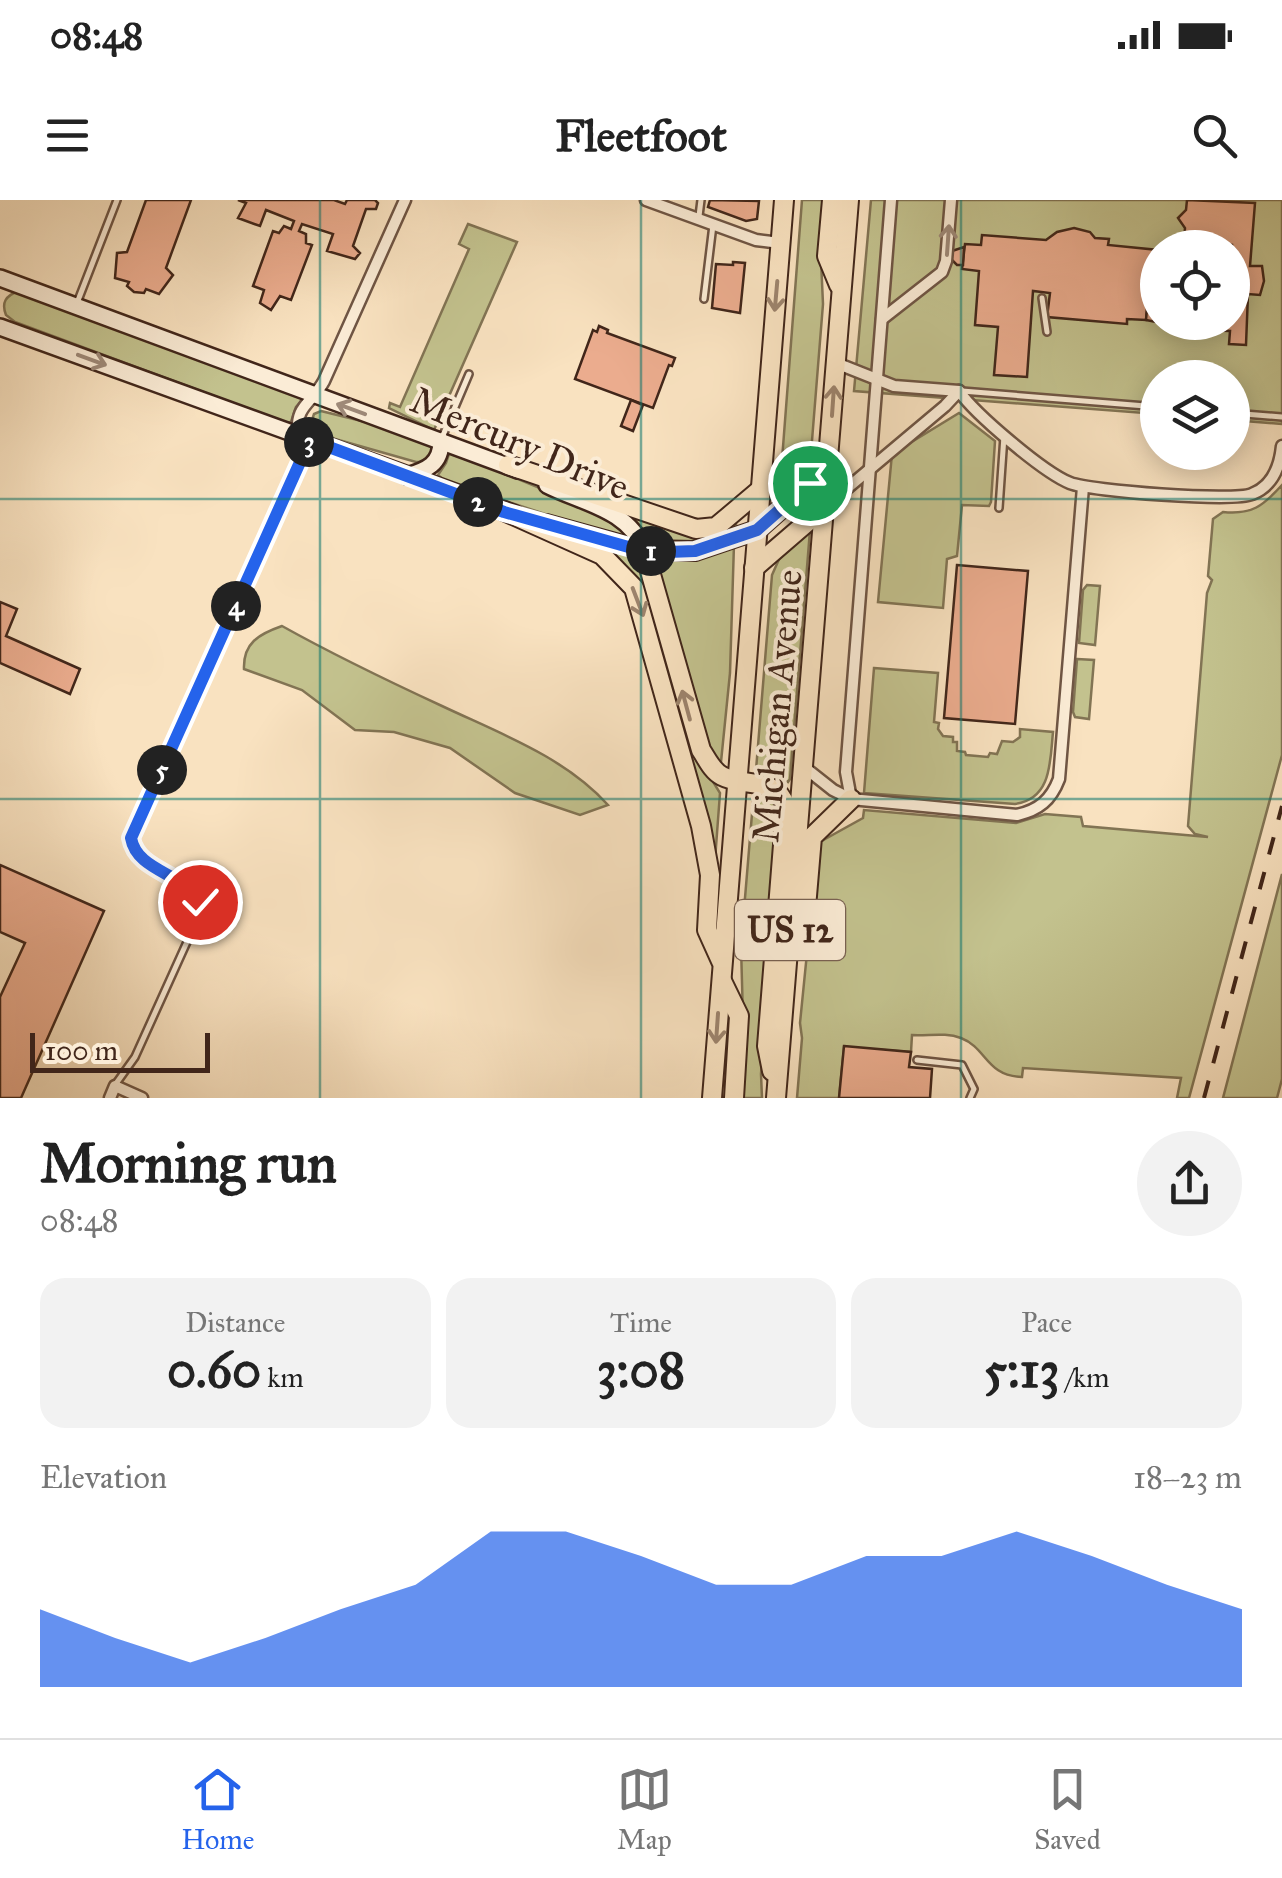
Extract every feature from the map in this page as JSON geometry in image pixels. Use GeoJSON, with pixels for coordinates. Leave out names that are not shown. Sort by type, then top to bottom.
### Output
{"type":"FeatureCollection","features":[{"type":"Feature","properties":{"kind":"main road","name":"Michigan Avenue"},"geometry":{"type":"LineString","coordinates":[[712,1097],[784,200]]}},
{"type":"Feature","properties":{"kind":"main road"},"geometry":{"type":"LineString","coordinates":[[832,200],[827,256],[842,290]]}},
{"type":"Feature","properties":{"kind":"main road","name":"Michigan Avenue"},"geometry":{"type":"LineString","coordinates":[[776,1095],[849,200]]}},
{"type":"Feature","properties":{"kind":"main road"},"geometry":{"type":"LineString","coordinates":[[776,1095],[767,1046],[786,806],[776,790],[723,777],[701,750],[644,550],[695,551],[757,530],[810,483],[830,439]]}},
{"type":"Feature","properties":{"kind":"main road"},"geometry":{"type":"LineString","coordinates":[[508,465],[696,530],[716,526],[760,490]]}},
{"type":"Feature","properties":{"kind":"main road"},"geometry":{"type":"LineString","coordinates":[[754,568],[826,506]]}},
{"type":"Feature","properties":{"kind":"main road"},"geometry":{"type":"LineString","coordinates":[[504,512],[602,555],[634,588],[701,826],[710,875],[707,930],[739,1016],[734,1098]]}},
{"type":"Feature","properties":{"kind":"main road"},"geometry":{"type":"LineString","coordinates":[[789,950],[804,931],[812,837],[850,799]]}},
{"type":"Feature","properties":{"kind":"street"},"geometry":{"type":"LineString","coordinates":[[646,200],[756,240],[780,242]]}},
{"type":"Feature","properties":{"kind":"street"},"geometry":{"type":"LineString","coordinates":[[850,799],[846,772],[891,200]]}},
{"type":"Feature","properties":{"kind":"street"},"geometry":{"type":"LineString","coordinates":[[882,319],[942,272],[950,200]]}},
{"type":"Feature","properties":{"kind":"street"},"geometry":{"type":"LineString","coordinates":[[304,438],[298,413],[316,396],[400,202]]}},
{"type":"Feature","properties":{"kind":"street","name":"Mercury Drive"},"geometry":{"type":"LineString","coordinates":[[0,278],[508,465],[622,519],[635,531],[644,550]]}},
{"type":"Feature","properties":{"kind":"street","name":"Mercury Drive"},"geometry":{"type":"LineString","coordinates":[[0,327],[504,512],[644,550]]}},
{"type":"Feature","properties":{"kind":"street"},"geometry":{"type":"LineString","coordinates":[[836,363],[894,386],[959,391]]}},
{"type":"Feature","properties":{"kind":"street"},"geometry":{"type":"LineString","coordinates":[[959,391],[970,408],[1004,435],[1056,475],[1083,487],[1222,498],[1250,496],[1280,467],[1282,446]]}},
{"type":"Feature","properties":{"kind":"street"},"geometry":{"type":"LineString","coordinates":[[826,506],[959,391]]}},
{"type":"Feature","properties":{"kind":"street"},"geometry":{"type":"LineString","coordinates":[[407,476],[436,463],[441,441]]}},
{"type":"Feature","properties":{"kind":"street"},"geometry":{"type":"LineString","coordinates":[[804,767],[850,799],[1017,815],[1039,808],[1048,800],[1059,779],[1083,487]]}},
{"type":"Feature","properties":{"kind":"street"},"geometry":{"type":"LineString","coordinates":[[110,1098],[115,1086],[142,1098]]}},
{"type":"Feature","properties":{"kind":"lane"},"geometry":{"type":"LineString","coordinates":[[76,306],[116,200]]}},
{"type":"Feature","properties":{"kind":"lane"},"geometry":{"type":"LineString","coordinates":[[698,219],[700,200]]}},
{"type":"Feature","properties":{"kind":"lane"},"geometry":{"type":"LineString","coordinates":[[704,299],[714,224]]}},
{"type":"Feature","properties":{"kind":"lane"},"geometry":{"type":"LineString","coordinates":[[1042,298],[1047,332]]}},
{"type":"Feature","properties":{"kind":"lane"},"geometry":{"type":"LineString","coordinates":[[441,441],[469,374]]}},
{"type":"Feature","properties":{"kind":"lane"},"geometry":{"type":"LineString","coordinates":[[959,391],[1140,406]]}},
{"type":"Feature","properties":{"kind":"lane"},"geometry":{"type":"LineString","coordinates":[[1250,414],[1282,417]]}},
{"type":"Feature","properties":{"kind":"lane"},"geometry":{"type":"LineString","coordinates":[[998,508],[1004,435]]}},
{"type":"Feature","properties":{"kind":"lane"},"geometry":{"type":"LineString","coordinates":[[115,1086],[138,1049],[201,911],[190,889],[140,856],[131,838],[304,438]]}},
{"type":"Feature","properties":{"kind":"lane"},"geometry":{"type":"LineString","coordinates":[[918,1060],[962,1064],[974,1090],[970,1098]]}},
{"type":"Feature","properties":{"kind":"shaded area"},"geometry":{"type":"Polygon","coordinates":[[[802,200],[826,200],[821,260],[823,304],[811,453],[800,480],[779,499],[802,200]]]}},
{"type":"Feature","properties":{"kind":"shaded area"},"geometry":{"type":"Polygon","coordinates":[[[871,200],[1282,200],[1282,424],[1250,421],[1250,360],[1140,360],[1140,413],[854,391],[871,200]]]}},
{"type":"Feature","properties":{"kind":"shaded area"},"geometry":{"type":"Polygon","coordinates":[[[468,224],[517,242],[434,430],[389,408],[390,403],[400,407],[469,249],[459,244],[468,224]]]}},
{"type":"Feature","properties":{"kind":"shaded area"},"geometry":{"type":"Polygon","coordinates":[[[18,291],[301,395],[303,400],[287,423],[15,322],[6,315],[4,303],[18,291]]]}},
{"type":"Feature","properties":{"kind":"shaded area"},"geometry":{"type":"Polygon","coordinates":[[[321,411],[402,431],[430,443],[433,451],[424,462],[416,462],[314,433],[309,429],[314,414],[321,411]]]}},
{"type":"Feature","properties":{"kind":"shaded area"},"geometry":{"type":"Polygon","coordinates":[[[959,413],[995,441],[991,502],[989,506],[962,505],[957,556],[947,559],[943,608],[878,602],[892,454],[959,413]]]}},
{"type":"Feature","properties":{"kind":"shaded area"},"geometry":{"type":"Polygon","coordinates":[[[450,451],[617,520],[626,527],[630,542],[445,481],[438,475],[450,451]]]}},
{"type":"Feature","properties":{"kind":"shaded area"},"geometry":{"type":"Polygon","coordinates":[[[1282,485],[1282,755],[1189,1098],[1177,1098],[1181,1078],[1023,1068],[1022,1077],[1001,1072],[970,1043],[955,1036],[912,1035],[911,1052],[844,1047],[839,1098],[797,1098],[800,1023],[818,843],[863,818],[864,810],[1016,823],[1045,814],[1081,817],[1083,826],[1208,837],[1195,834],[1188,826],[1207,593],[1212,580],[1208,576],[1213,519],[1223,512],[1256,508],[1282,485]]]}},
{"type":"Feature","properties":{"kind":"shaded area"},"geometry":{"type":"Polygon","coordinates":[[[575,491],[686,532],[736,520],[736,529],[703,544],[647,545],[575,491]]]}},
{"type":"Feature","properties":{"kind":"shaded area"},"geometry":{"type":"Polygon","coordinates":[[[544,524],[639,554],[704,767],[720,793],[715,860],[638,587],[544,524]]]}},
{"type":"Feature","properties":{"kind":"shaded area"},"geometry":{"type":"Polygon","coordinates":[[[810,530],[788,782],[756,770],[772,575],[780,557],[810,530]]]}},
{"type":"Feature","properties":{"kind":"shaded area"},"geometry":{"type":"Polygon","coordinates":[[[734,544],[730,673],[721,762],[707,748],[651,555],[734,544]]]}},
{"type":"Feature","properties":{"kind":"shaded area"},"geometry":{"type":"Polygon","coordinates":[[[1087,585],[1100,586],[1095,645],[1079,643],[1083,590],[1087,585]]]}},
{"type":"Feature","properties":{"kind":"shaded area"},"geometry":{"type":"Polygon","coordinates":[[[282,626],[552,760],[608,805],[580,815],[515,793],[450,748],[394,732],[355,730],[302,690],[244,669],[246,652],[254,641],[282,626]]]}},
{"type":"Feature","properties":{"kind":"shaded area"},"geometry":{"type":"Polygon","coordinates":[[[1077,659],[1094,660],[1089,719],[1075,717],[1073,712],[1077,659]]]}},
{"type":"Feature","properties":{"kind":"shaded area"},"geometry":{"type":"Polygon","coordinates":[[[874,668],[938,673],[934,722],[939,723],[943,736],[953,737],[953,742],[957,742],[957,751],[966,755],[997,754],[1002,741],[1013,742],[1020,737],[1020,729],[1053,732],[1042,787],[1027,801],[1015,804],[864,793],[874,668]]]}},
{"type":"Feature","properties":{"kind":"shaded area"},"geometry":{"type":"Polygon","coordinates":[[[758,795],[771,796],[781,817],[762,1098],[737,1098],[743,1019],[741,946],[753,802],[758,795]]]}},
{"type":"Feature","properties":{"kind":"shaded area"},"geometry":{"type":"Polygon","coordinates":[[[1282,874],[1282,1079],[1277,1098],[1223,1098],[1282,874]]]}},
{"type":"Feature","properties":{"kind":"building"},"geometry":{"type":"Polygon","coordinates":[[[146,200],[191,200],[166,268],[173,275],[159,294],[146,289],[144,293],[134,292],[127,286],[129,282],[115,278],[117,253],[127,252],[146,200]]]}},
{"type":"Feature","properties":{"kind":"building"},"geometry":{"type":"Polygon","coordinates":[[[238,200],[378,203],[376,209],[366,209],[353,246],[360,253],[355,259],[327,251],[333,234],[302,224],[299,231],[306,234],[306,243],[312,245],[291,300],[280,296],[271,310],[260,303],[264,290],[253,286],[273,231],[279,233],[284,226],[291,229],[294,221],[266,210],[260,226],[238,218],[246,203],[238,200]]]}},
{"type":"Feature","properties":{"kind":"building"},"geometry":{"type":"Polygon","coordinates":[[[710,200],[759,201],[757,219],[746,221],[708,207],[710,200]]]}},
{"type":"Feature","properties":{"kind":"building"},"geometry":{"type":"Polygon","coordinates":[[[1187,200],[1255,203],[1250,266],[1250,230],[1185,230],[1178,218],[1186,210],[1187,200]]]}},
{"type":"Feature","properties":{"kind":"building"},"geometry":{"type":"Polygon","coordinates":[[[1074,228],[1090,232],[1095,238],[1109,239],[1108,245],[1140,248],[1140,320],[1127,319],[1127,324],[1047,317],[1050,293],[1033,291],[1027,377],[994,375],[998,327],[975,325],[979,271],[962,269],[965,244],[981,245],[982,235],[1046,240],[1057,232],[1074,228]]]}},
{"type":"Feature","properties":{"kind":"building"},"geometry":{"type":"Polygon","coordinates":[[[964,247],[963,265],[957,265],[951,259],[952,251],[964,247]]]}},
{"type":"Feature","properties":{"kind":"building"},"geometry":{"type":"Polygon","coordinates":[[[745,263],[740,313],[712,308],[716,264],[745,263]]]}},
{"type":"Feature","properties":{"kind":"building"},"geometry":{"type":"Polygon","coordinates":[[[1250,266],[1262,266],[1264,281],[1260,295],[1250,294],[1250,266]]]}},
{"type":"Feature","properties":{"kind":"building"},"geometry":{"type":"Polygon","coordinates":[[[599,326],[607,333],[675,358],[653,408],[575,379],[593,330],[597,332],[599,326]]]}},
{"type":"Feature","properties":{"kind":"building"},"geometry":{"type":"Polygon","coordinates":[[[1229,340],[1246,340],[1246,345],[1229,344],[1229,340]]]}},
{"type":"Feature","properties":{"kind":"building"},"geometry":{"type":"Polygon","coordinates":[[[631,400],[643,405],[633,431],[621,426],[631,400]]]}},
{"type":"Feature","properties":{"kind":"building"},"geometry":{"type":"Polygon","coordinates":[[[957,565],[1028,571],[1015,724],[944,718],[957,565]]]}},
{"type":"Feature","properties":{"kind":"building"},"geometry":{"type":"Polygon","coordinates":[[[0,602],[17,609],[6,636],[80,669],[70,694],[0,663],[0,602]]]}},
{"type":"Feature","properties":{"kind":"building"},"geometry":{"type":"Polygon","coordinates":[[[0,865],[104,911],[21,1098],[0,1098],[0,997],[25,943],[0,932],[0,865]]]}},
{"type":"Feature","properties":{"kind":"building"},"geometry":{"type":"Polygon","coordinates":[[[844,1046],[911,1052],[909,1067],[932,1069],[930,1098],[839,1098],[844,1046]]]}},
{"type":"Feature","properties":{"kind":"railway"},"geometry":{"type":"LineString","coordinates":[[1204,1098],[1282,806]]}},
{"type":"Feature","properties":{"kind":"route"},"geometry":{"type":"LineString","coordinates":[[200,902],[190,889],[146,862],[131,838],[310,440],[504,512],[632,548],[668,552],[695,551],[757,530],[810,483]]}}]}
